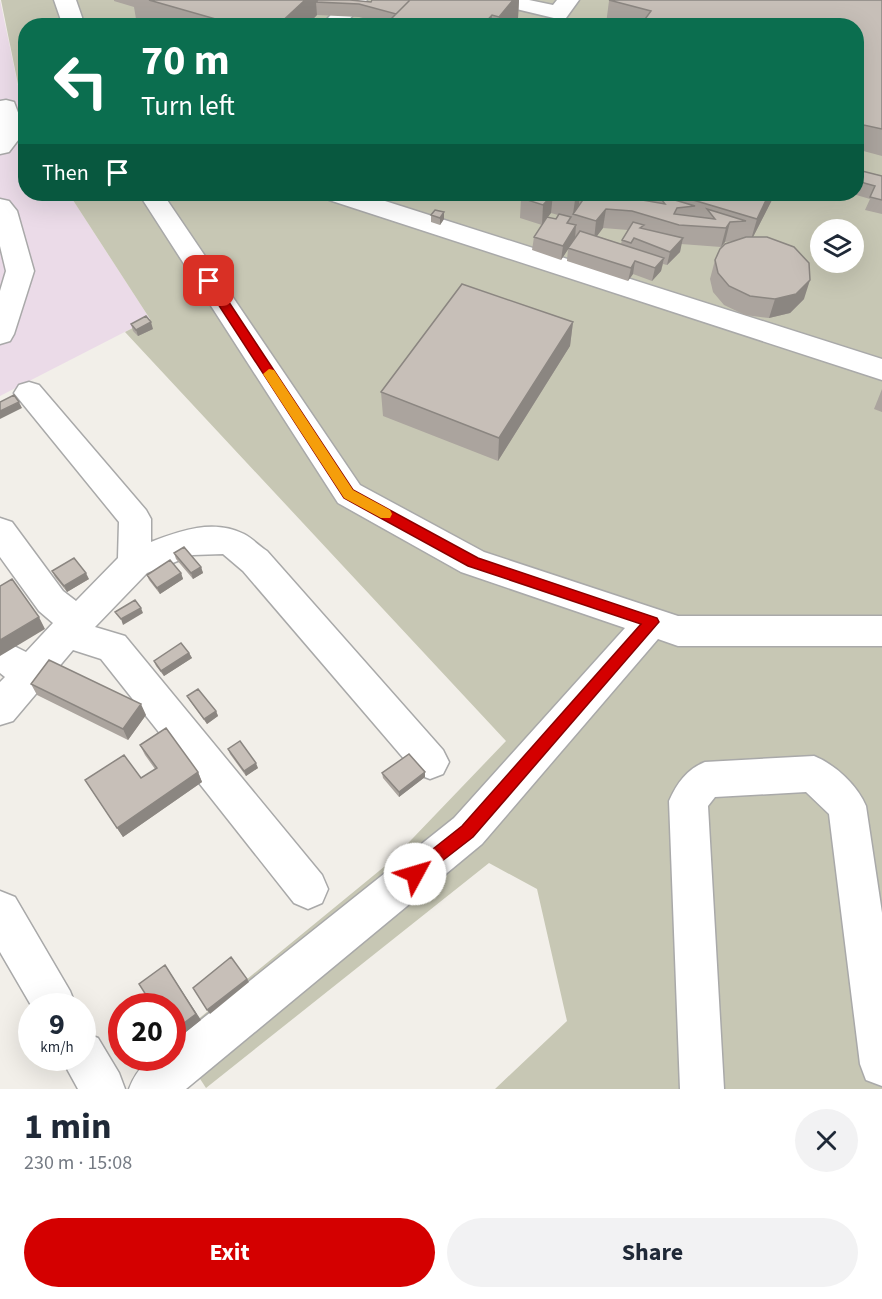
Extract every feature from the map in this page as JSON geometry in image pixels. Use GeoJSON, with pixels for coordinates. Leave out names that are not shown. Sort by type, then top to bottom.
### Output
{"type":"FeatureCollection","features":[{"type":"Feature","properties":{"kind":"street"},"geometry":{"type":"LineString","coordinates":[[65,0],[71,18]]}},
{"type":"Feature","properties":{"kind":"street"},"geometry":{"type":"LineString","coordinates":[[339,18],[356,0]]}},
{"type":"Feature","properties":{"kind":"street"},"geometry":{"type":"LineString","coordinates":[[502,0],[562,13]]}},
{"type":"Feature","properties":{"kind":"street"},"geometry":{"type":"LineString","coordinates":[[0,108],[6,107],[13,131],[0,147]]}},
{"type":"Feature","properties":{"kind":"street"},"geometry":{"type":"LineString","coordinates":[[160,201],[349,494],[473,562],[678,631],[882,631]]}},
{"type":"Feature","properties":{"kind":"street"},"geometry":{"type":"LineString","coordinates":[[390,201],[882,370]]}},
{"type":"Feature","properties":{"kind":"street"},"geometry":{"type":"LineString","coordinates":[[0,207],[4,211],[20,271],[0,334]]}},
{"type":"Feature","properties":{"kind":"street"},"geometry":{"type":"LineString","coordinates":[[28,393],[135,519],[135,563]]}},
{"type":"Feature","properties":{"kind":"street"},"geometry":{"type":"LineString","coordinates":[[0,531],[14,579],[51,601],[71,628],[113,647],[308,889]]}},
{"type":"Feature","properties":{"kind":"street"},"geometry":{"type":"LineString","coordinates":[[0,709],[18,666],[71,628],[135,563],[186,543],[209,540],[231,542],[255,561],[430,762]]}},
{"type":"Feature","properties":{"kind":"street"},"geometry":{"type":"LineString","coordinates":[[151,1089],[468,831],[652,622]]}},
{"type":"Feature","properties":{"kind":"street"},"geometry":{"type":"LineString","coordinates":[[702,1089],[688,801],[705,780],[814,774],[847,806],[882,1064]]}},
{"type":"Feature","properties":{"kind":"street"},"geometry":{"type":"LineString","coordinates":[[0,912],[47,993]]}},
{"type":"Feature","properties":{"kind":"street"},"geometry":{"type":"LineString","coordinates":[[92,1071],[103,1089]]}},
{"type":"Feature","properties":{"kind":"shaded area"},"geometry":{"type":"Polygon","coordinates":[[[0,0],[18,86],[18,201],[74,201],[150,319],[0,396],[0,0]]]}},
{"type":"Feature","properties":{"kind":"shaded area"},"geometry":{"type":"Polygon","coordinates":[[[1,0],[882,0],[882,1089],[495,1089],[567,1021],[537,889],[489,863],[206,1088],[186,1057],[186,1029],[390,862],[506,741],[125,332],[150,319],[74,201],[864,201],[864,18],[18,18],[18,84],[1,0]]]}},
{"type":"Feature","properties":{"kind":"building"},"geometry":{"type":"Polygon","coordinates":[[[149,0],[305,0],[286,18],[212,18],[149,0]]]}},
{"type":"Feature","properties":{"kind":"building"},"geometry":{"type":"Polygon","coordinates":[[[318,0],[371,2],[372,0],[410,0],[396,14],[359,4],[316,2],[318,0]]]}},
{"type":"Feature","properties":{"kind":"building"},"geometry":{"type":"Polygon","coordinates":[[[410,0],[513,0],[499,17],[492,15],[489,18],[392,18],[410,0]]]}},
{"type":"Feature","properties":{"kind":"building"},"geometry":{"type":"Polygon","coordinates":[[[609,0],[882,0],[882,129],[864,125],[864,18],[646,18],[651,11],[609,0]]]}},
{"type":"Feature","properties":{"kind":"building"},"geometry":{"type":"Polygon","coordinates":[[[864,172],[882,176],[882,200],[870,197],[875,186],[864,183],[864,172]]]}},
{"type":"Feature","properties":{"kind":"building"},"geometry":{"type":"Polygon","coordinates":[[[530,201],[547,201],[543,205],[530,201]]]}},
{"type":"Feature","properties":{"kind":"building"},"geometry":{"type":"Polygon","coordinates":[[[582,201],[648,201],[665,204],[663,201],[678,201],[695,206],[677,208],[674,214],[715,219],[707,209],[746,221],[730,222],[726,228],[679,225],[632,211],[606,209],[596,221],[573,214],[582,201]]]}},
{"type":"Feature","properties":{"kind":"building"},"geometry":{"type":"Polygon","coordinates":[[[697,201],[766,201],[757,219],[697,201]]]}},
{"type":"Feature","properties":{"kind":"building"},"geometry":{"type":"Polygon","coordinates":[[[435,210],[444,212],[440,218],[431,215],[435,210]]]}},
{"type":"Feature","properties":{"kind":"building"},"geometry":{"type":"Polygon","coordinates":[[[559,214],[571,217],[567,223],[576,225],[563,246],[534,237],[547,217],[556,219],[559,214]]]}},
{"type":"Feature","properties":{"kind":"building"},"geometry":{"type":"Polygon","coordinates":[[[633,222],[644,225],[640,228],[683,238],[670,252],[634,238],[631,243],[622,240],[633,222]]]}},
{"type":"Feature","properties":{"kind":"building"},"geometry":{"type":"Polygon","coordinates":[[[580,231],[664,258],[655,268],[635,261],[631,268],[568,248],[580,231]]]}},
{"type":"Feature","properties":{"kind":"building"},"geometry":{"type":"Polygon","coordinates":[[[746,237],[767,237],[794,247],[809,263],[810,280],[796,294],[775,299],[750,296],[729,286],[718,273],[715,260],[725,244],[746,237]]]}},
{"type":"Feature","properties":{"kind":"building"},"geometry":{"type":"Polygon","coordinates":[[[462,284],[573,322],[499,438],[381,392],[462,284]]]}},
{"type":"Feature","properties":{"kind":"building"},"geometry":{"type":"Polygon","coordinates":[[[146,316],[151,322],[136,330],[131,324],[146,316]]]}},
{"type":"Feature","properties":{"kind":"building"},"geometry":{"type":"Polygon","coordinates":[[[14,395],[19,402],[0,411],[0,402],[14,395]]]}},
{"type":"Feature","properties":{"kind":"building"},"geometry":{"type":"Polygon","coordinates":[[[184,547],[201,567],[191,573],[174,553],[184,547]]]}},
{"type":"Feature","properties":{"kind":"building"},"geometry":{"type":"Polygon","coordinates":[[[74,558],[86,573],[64,586],[52,571],[74,558]]]}},
{"type":"Feature","properties":{"kind":"building"},"geometry":{"type":"Polygon","coordinates":[[[170,560],[181,573],[157,588],[147,575],[170,560]]]}},
{"type":"Feature","properties":{"kind":"building"},"geometry":{"type":"Polygon","coordinates":[[[12,579],[39,617],[0,640],[0,586],[12,579]]]}},
{"type":"Feature","properties":{"kind":"building"},"geometry":{"type":"Polygon","coordinates":[[[135,600],[141,608],[121,619],[115,612],[135,600]]]}},
{"type":"Feature","properties":{"kind":"building"},"geometry":{"type":"Polygon","coordinates":[[[181,643],[189,653],[161,671],[154,661],[181,643]]]}},
{"type":"Feature","properties":{"kind":"building"},"geometry":{"type":"Polygon","coordinates":[[[49,660],[141,704],[123,729],[31,684],[49,660]]]}},
{"type":"Feature","properties":{"kind":"building"},"geometry":{"type":"Polygon","coordinates":[[[198,689],[216,711],[204,719],[187,696],[198,689]]]}},
{"type":"Feature","properties":{"kind":"building"},"geometry":{"type":"Polygon","coordinates":[[[166,728],[198,772],[117,828],[85,780],[124,755],[141,778],[157,768],[140,745],[166,728]]]}},
{"type":"Feature","properties":{"kind":"building"},"geometry":{"type":"Polygon","coordinates":[[[240,741],[256,763],[244,771],[228,749],[240,741]]]}},
{"type":"Feature","properties":{"kind":"building"},"geometry":{"type":"Polygon","coordinates":[[[409,754],[425,772],[399,792],[382,773],[409,754]]]}},
{"type":"Feature","properties":{"kind":"building"},"geometry":{"type":"Polygon","coordinates":[[[231,957],[247,979],[207,1010],[193,988],[231,957]]]}},
{"type":"Feature","properties":{"kind":"building"},"geometry":{"type":"Polygon","coordinates":[[[165,965],[183,993],[145,993],[139,984],[165,965]]]}},
{"type":"Feature","properties":{"kind":"building"},"geometry":{"type":"Polygon","coordinates":[[[186,998],[196,1014],[186,1022],[186,998]]]}},
{"type":"Feature","properties":{"kind":"slow traffic"},"geometry":{"type":"LineString","coordinates":[[269,374],[349,494],[386,514]]}},
{"type":"Feature","properties":{"kind":"route"},"geometry":{"type":"LineString","coordinates":[[209,281],[349,494],[473,562],[652,622],[468,831],[415,874]]}}]}
